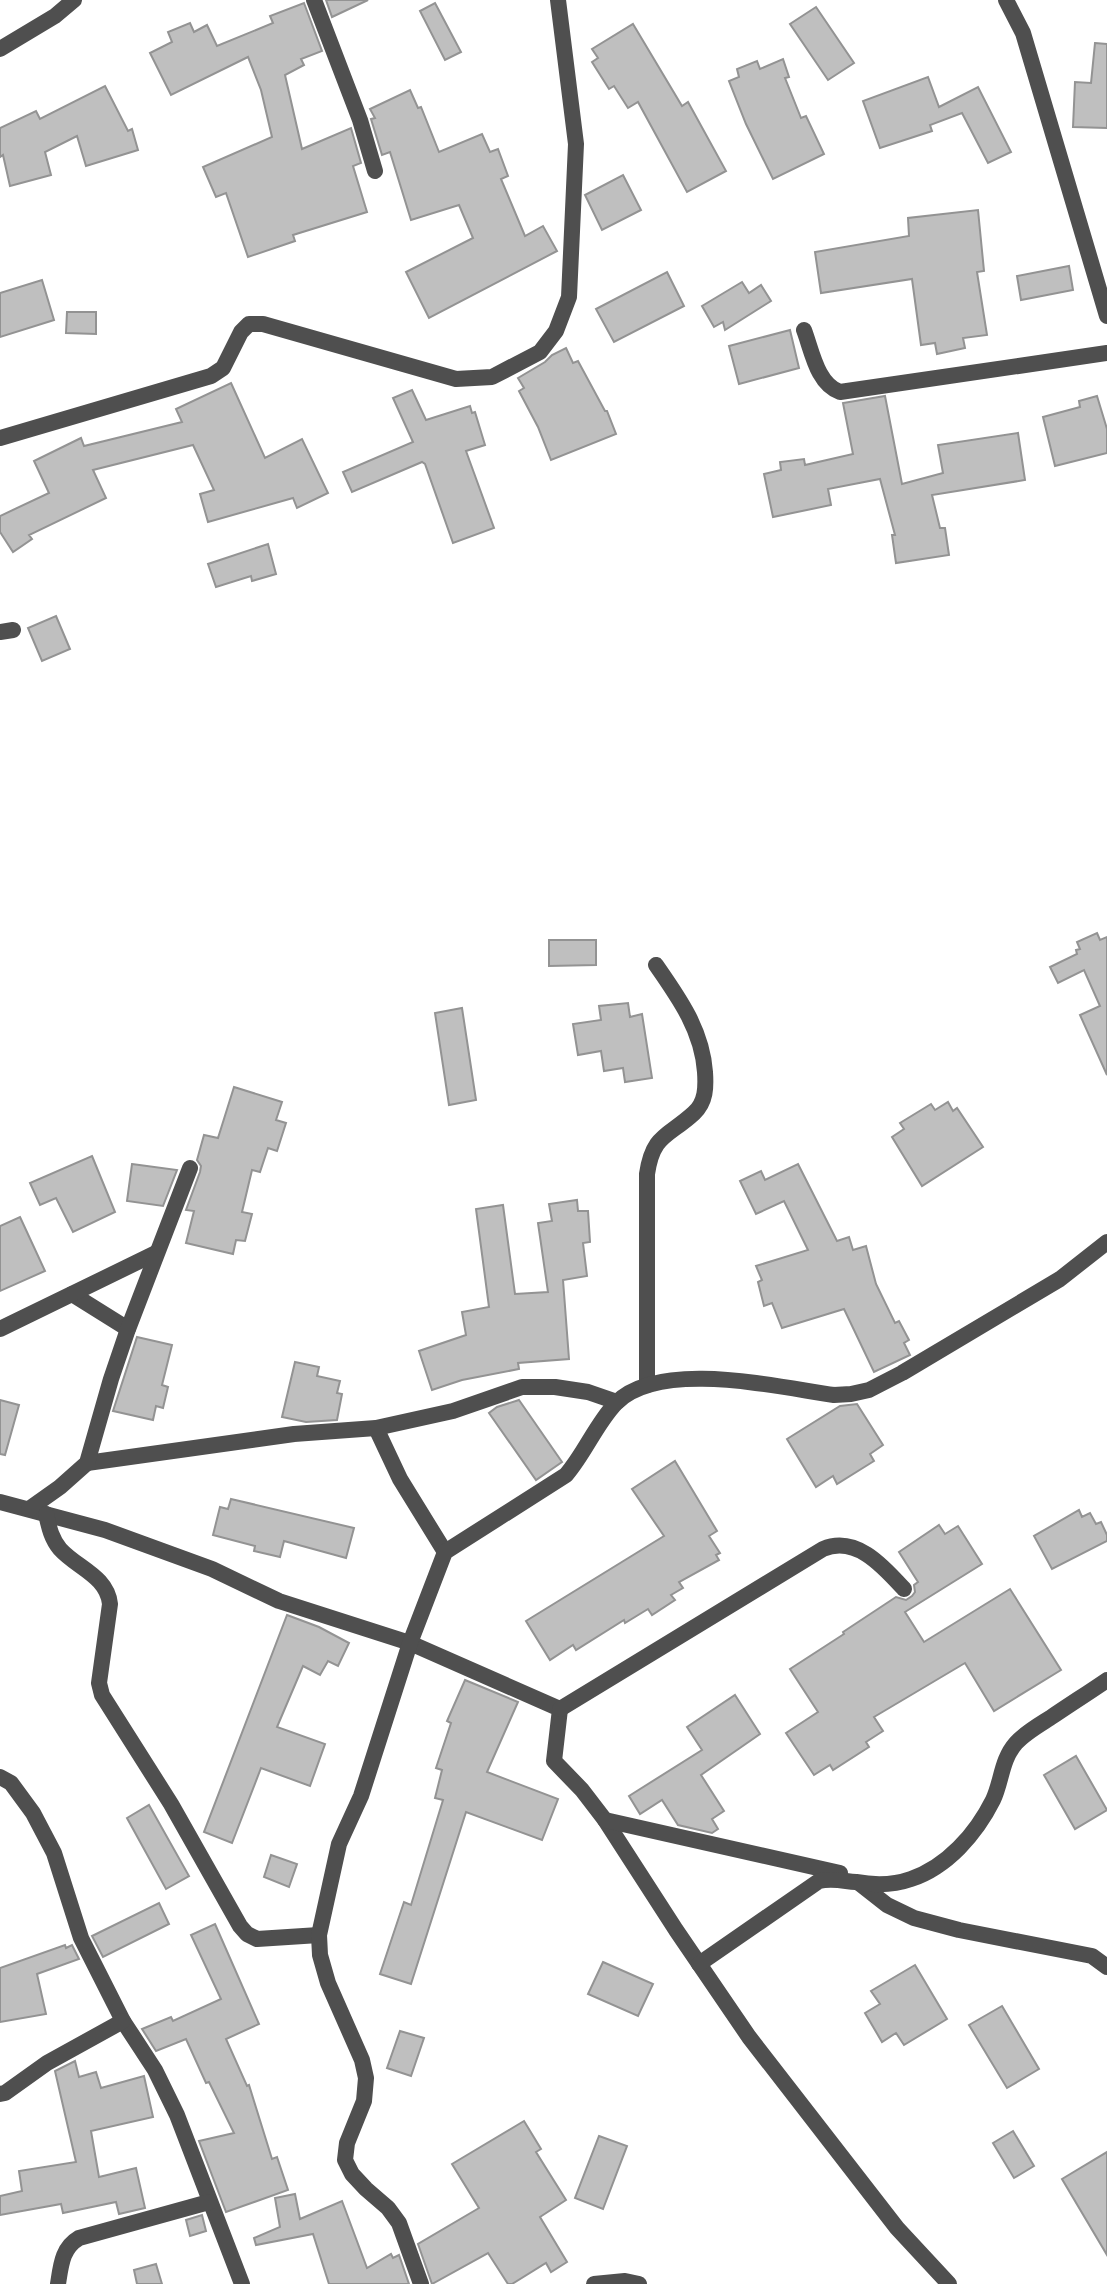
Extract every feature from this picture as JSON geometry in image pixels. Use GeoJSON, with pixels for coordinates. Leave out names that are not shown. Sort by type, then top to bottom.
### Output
{"type":"FeatureCollection","features":[{"type":"Feature","properties":{"kind":"street"},"geometry":{"type":"LineString","coordinates":[[0,49],[55,16],[74,0]]}},
{"type":"Feature","properties":{"kind":"street"},"geometry":{"type":"LineString","coordinates":[[314,0],[360,120],[375,171]]}},
{"type":"Feature","properties":{"kind":"street"},"geometry":{"type":"LineString","coordinates":[[0,438],[211,376],[223,368],[241,332],[249,324],[263,324],[456,379],[492,377],[540,352],[556,331],[569,297],[576,144],[558,0]]}},
{"type":"Feature","properties":{"kind":"street"},"geometry":{"type":"LineString","coordinates":[[1006,0],[1023,33],[1107,316]]}},
{"type":"Feature","properties":{"kind":"street"},"geometry":{"type":"LineString","coordinates":[[804,330],[823,381],[840,392],[1107,353]]}},
{"type":"Feature","properties":{"kind":"street"},"geometry":{"type":"LineString","coordinates":[[647,1385],[649,1158],[655,1144],[695,1112],[704,1098],[706,1081],[704,1057],[696,1032],[684,1005],[656,965]]}},
{"type":"Feature","properties":{"kind":"street"},"geometry":{"type":"LineString","coordinates":[[29,1509],[87,1463],[128,1329],[190,1168]]}},
{"type":"Feature","properties":{"kind":"street"},"geometry":{"type":"LineString","coordinates":[[421,2284],[399,2223],[388,2208],[352,2174],[345,2160],[347,2143],[364,2101],[366,2078],[362,2060],[328,1983],[320,1955],[319,1935],[339,1844],[361,1796],[410,1643],[445,1552],[566,1475],[617,1402],[647,1385],[706,1377],[834,1395],[869,1390],[1060,1279],[1107,1242]]}},
{"type":"Feature","properties":{"kind":"street"},"geometry":{"type":"LineString","coordinates":[[0,1329],[156,1253]]}},
{"type":"Feature","properties":{"kind":"street"},"geometry":{"type":"LineString","coordinates":[[72,1294],[128,1329]]}},
{"type":"Feature","properties":{"kind":"street"},"geometry":{"type":"LineString","coordinates":[[87,1463],[294,1434],[376,1428],[453,1411],[522,1387],[555,1387],[588,1392],[617,1402]]}},
{"type":"Feature","properties":{"kind":"street"},"geometry":{"type":"LineString","coordinates":[[376,1428],[400,1479],[445,1552]]}},
{"type":"Feature","properties":{"kind":"street"},"geometry":{"type":"LineString","coordinates":[[0,1502],[105,1530],[198,1564],[279,1601],[410,1643],[560,1709]]}},
{"type":"Feature","properties":{"kind":"street"},"geometry":{"type":"LineString","coordinates":[[46,1514],[51,1534],[62,1552],[98,1580],[109,1595],[99,1683],[102,1695],[171,1804],[240,1926],[257,1939],[319,1935]]}},
{"type":"Feature","properties":{"kind":"street"},"geometry":{"type":"LineString","coordinates":[[560,1709],[834,1544],[865,1553],[882,1565],[904,1589]]}},
{"type":"Feature","properties":{"kind":"street"},"geometry":{"type":"LineString","coordinates":[[699,1964],[819,1881],[830,1878],[888,1884],[910,1880],[953,1854],[973,1832],[994,1798],[1002,1766],[1015,1744],[1107,1680]]}},
{"type":"Feature","properties":{"kind":"street"},"geometry":{"type":"LineString","coordinates":[[560,1709],[554,1761],[605,1820],[749,2037],[888,2216],[949,2284]]}},
{"type":"Feature","properties":{"kind":"street"},"geometry":{"type":"LineString","coordinates":[[0,1777],[11,1783],[33,1813],[54,1853],[81,1938],[123,2021],[155,2070],[177,2115],[242,2284]]}},
{"type":"Feature","properties":{"kind":"street"},"geometry":{"type":"LineString","coordinates":[[605,1820],[888,1884]]}},
{"type":"Feature","properties":{"kind":"street"},"geometry":{"type":"LineString","coordinates":[[859,1883],[887,1905],[914,1918],[1092,1956],[1107,1967]]}},
{"type":"Feature","properties":{"kind":"street"},"geometry":{"type":"LineString","coordinates":[[0,2094],[47,2063],[123,2021]]}},
{"type":"Feature","properties":{"kind":"street"},"geometry":{"type":"LineString","coordinates":[[58,2284],[64,2251],[79,2238],[209,2202]]}},
{"type":"Feature","properties":{"kind":"street"},"geometry":{"type":"LineString","coordinates":[[594,2284],[625,2281],[639,2284]]}},
{"type":"Feature","properties":{"kind":"building"},"geometry":{"type":"Polygon","coordinates":[[[326,0],[368,0],[332,17],[326,0]]]}},
{"type":"Feature","properties":{"kind":"building"},"geometry":{"type":"Polygon","coordinates":[[[304,3],[322,51],[301,59],[304,65],[285,75],[302,149],[351,128],[361,163],[353,166],[367,212],[293,235],[295,241],[248,257],[226,193],[216,197],[203,167],[272,137],[261,90],[248,57],[171,95],[150,53],[172,42],[168,32],[190,23],[194,32],[207,25],[217,46],[273,23],[270,16],[304,3]]]}},
{"type":"Feature","properties":{"kind":"building"},"geometry":{"type":"Polygon","coordinates":[[[435,3],[461,52],[445,60],[420,11],[435,3]]]}},
{"type":"Feature","properties":{"kind":"building"},"geometry":{"type":"Polygon","coordinates":[[[816,7],[854,63],[828,80],[790,24],[816,7]]]}},
{"type":"Feature","properties":{"kind":"building"},"geometry":{"type":"Polygon","coordinates":[[[633,24],[682,106],[688,102],[726,171],[687,192],[638,102],[628,108],[614,86],[609,89],[592,62],[598,58],[592,49],[633,24]]]}},
{"type":"Feature","properties":{"kind":"building"},"geometry":{"type":"Polygon","coordinates":[[[1095,43],[1107,44],[1107,128],[1073,127],[1075,82],[1091,83],[1095,43]]]}},
{"type":"Feature","properties":{"kind":"building"},"geometry":{"type":"Polygon","coordinates":[[[783,59],[789,77],[785,78],[801,118],[806,116],[824,154],[773,179],[729,81],[739,77],[737,69],[757,61],[760,69],[783,59]]]}},
{"type":"Feature","properties":{"kind":"building"},"geometry":{"type":"Polygon","coordinates":[[[928,77],[939,107],[978,87],[1011,152],[988,163],[962,113],[930,125],[932,131],[880,148],[863,101],[928,77]]]}},
{"type":"Feature","properties":{"kind":"building"},"geometry":{"type":"Polygon","coordinates":[[[105,86],[128,131],[132,129],[138,150],[86,166],[77,136],[45,152],[51,175],[10,186],[3,155],[0,157],[0,128],[36,111],[40,119],[105,86]]]}},
{"type":"Feature","properties":{"kind":"building"},"geometry":{"type":"Polygon","coordinates":[[[410,90],[418,108],[421,107],[439,152],[482,134],[490,152],[498,149],[508,176],[501,179],[525,236],[543,226],[557,251],[429,318],[406,272],[473,238],[459,205],[411,220],[390,152],[382,155],[371,119],[375,118],[370,109],[410,90]]]}},
{"type":"Feature","properties":{"kind":"building"},"geometry":{"type":"Polygon","coordinates":[[[623,175],[641,210],[602,230],[585,195],[623,175]]]}},
{"type":"Feature","properties":{"kind":"building"},"geometry":{"type":"Polygon","coordinates":[[[978,210],[984,271],[977,272],[987,335],[963,338],[965,348],[937,354],[935,343],[921,345],[912,279],[821,293],[815,252],[909,236],[908,218],[978,210]]]}},
{"type":"Feature","properties":{"kind":"building"},"geometry":{"type":"Polygon","coordinates":[[[1069,266],[1073,290],[1021,300],[1017,276],[1069,266]]]}},
{"type":"Feature","properties":{"kind":"building"},"geometry":{"type":"Polygon","coordinates":[[[667,272],[684,306],[614,342],[596,309],[667,272]]]}},
{"type":"Feature","properties":{"kind":"building"},"geometry":{"type":"Polygon","coordinates":[[[42,280],[54,320],[0,337],[0,293],[42,280]]]}},
{"type":"Feature","properties":{"kind":"building"},"geometry":{"type":"Polygon","coordinates":[[[742,282],[749,293],[761,285],[771,301],[725,330],[723,322],[714,327],[702,306],[742,282]]]}},
{"type":"Feature","properties":{"kind":"building"},"geometry":{"type":"Polygon","coordinates":[[[67,312],[96,312],[96,334],[66,333],[67,312]]]}},
{"type":"Feature","properties":{"kind":"building"},"geometry":{"type":"Polygon","coordinates":[[[790,330],[799,368],[739,384],[729,346],[790,330]]]}},
{"type":"Feature","properties":{"kind":"building"},"geometry":{"type":"Polygon","coordinates":[[[566,348],[573,363],[578,361],[607,411],[616,434],[551,460],[519,391],[524,388],[518,378],[566,348]]]}},
{"type":"Feature","properties":{"kind":"building"},"geometry":{"type":"Polygon","coordinates":[[[231,383],[265,458],[302,439],[328,493],[297,508],[293,498],[208,522],[200,494],[214,490],[193,445],[93,470],[106,498],[29,535],[32,539],[13,552],[0,532],[0,516],[49,493],[34,461],[81,438],[84,446],[182,422],[176,409],[231,383]]]}},
{"type":"Feature","properties":{"kind":"building"},"geometry":{"type":"Polygon","coordinates":[[[412,390],[426,420],[470,406],[472,413],[475,412],[485,445],[466,451],[494,528],[453,543],[422,462],[352,492],[343,472],[413,442],[393,398],[412,390]]]}},
{"type":"Feature","properties":{"kind":"building"},"geometry":{"type":"Polygon","coordinates":[[[885,396],[902,484],[943,473],[938,445],[1018,433],[1025,480],[932,495],[940,528],[945,528],[949,555],[896,563],[892,535],[895,535],[880,479],[828,489],[831,505],[773,517],[764,474],[781,470],[780,462],[804,459],[805,465],[853,454],[843,403],[885,396]]]}},
{"type":"Feature","properties":{"kind":"building"},"geometry":{"type":"Polygon","coordinates":[[[1097,396],[1107,429],[1107,453],[1055,466],[1043,417],[1080,407],[1079,401],[1097,396]]]}},
{"type":"Feature","properties":{"kind":"building"},"geometry":{"type":"Polygon","coordinates":[[[268,544],[276,574],[252,581],[251,576],[216,587],[208,564],[268,544]]]}},
{"type":"Feature","properties":{"kind":"building"},"geometry":{"type":"Polygon","coordinates":[[[56,616],[70,649],[42,661],[28,628],[56,616]]]}},
{"type":"Feature","properties":{"kind":"building"},"geometry":{"type":"Polygon","coordinates":[[[1097,933],[1100,940],[1107,937],[1107,1075],[1080,1015],[1100,1006],[1084,970],[1058,983],[1050,967],[1077,954],[1076,950],[1080,949],[1077,942],[1097,933]]]}},
{"type":"Feature","properties":{"kind":"building"},"geometry":{"type":"Polygon","coordinates":[[[549,940],[596,940],[596,965],[549,966],[549,940]]]}},
{"type":"Feature","properties":{"kind":"building"},"geometry":{"type":"Polygon","coordinates":[[[628,1003],[630,1017],[642,1014],[652,1078],[625,1082],[623,1068],[604,1071],[601,1051],[578,1055],[573,1024],[601,1020],[599,1006],[628,1003]]]}},
{"type":"Feature","properties":{"kind":"building"},"geometry":{"type":"Polygon","coordinates":[[[462,1008],[476,1100],[449,1105],[435,1013],[462,1008]]]}},
{"type":"Feature","properties":{"kind":"building"},"geometry":{"type":"Polygon","coordinates":[[[234,1087],[282,1102],[276,1120],[286,1123],[277,1151],[268,1148],[260,1172],[252,1170],[242,1212],[252,1214],[245,1241],[236,1240],[233,1254],[186,1243],[194,1211],[186,1210],[200,1172],[201,1166],[197,1160],[204,1135],[218,1138],[234,1087]]]}},
{"type":"Feature","properties":{"kind":"building"},"geometry":{"type":"Polygon","coordinates":[[[948,1102],[953,1111],[957,1108],[983,1147],[922,1186],[892,1137],[904,1129],[900,1123],[931,1104],[935,1110],[948,1102]]]}},
{"type":"Feature","properties":{"kind":"building"},"geometry":{"type":"Polygon","coordinates":[[[92,1156],[115,1212],[73,1232],[56,1198],[40,1205],[30,1183],[92,1156]]]}},
{"type":"Feature","properties":{"kind":"building"},"geometry":{"type":"Polygon","coordinates":[[[132,1164],[177,1170],[163,1206],[127,1201],[132,1164]]]}},
{"type":"Feature","properties":{"kind":"building"},"geometry":{"type":"Polygon","coordinates":[[[798,1164],[837,1241],[849,1237],[853,1250],[866,1246],[876,1284],[895,1323],[899,1321],[909,1340],[904,1343],[910,1355],[874,1372],[844,1309],[782,1328],[772,1303],[764,1306],[758,1282],[762,1280],[756,1266],[808,1250],[784,1201],[756,1214],[740,1181],[761,1171],[765,1180],[798,1164]]]}},
{"type":"Feature","properties":{"kind":"building"},"geometry":{"type":"Polygon","coordinates":[[[577,1200],[578,1211],[588,1211],[590,1242],[583,1243],[587,1276],[563,1280],[569,1359],[518,1363],[519,1369],[462,1380],[432,1390],[419,1351],[466,1335],[462,1312],[489,1307],[476,1209],[503,1205],[515,1294],[548,1292],[538,1223],[552,1221],[549,1204],[577,1200]]]}},
{"type":"Feature","properties":{"kind":"building"},"geometry":{"type":"Polygon","coordinates":[[[20,1217],[45,1271],[0,1291],[0,1226],[20,1217]]]}},
{"type":"Feature","properties":{"kind":"building"},"geometry":{"type":"Polygon","coordinates":[[[137,1337],[172,1345],[162,1385],[168,1387],[163,1408],[156,1406],[153,1420],[113,1411],[137,1337]]]}},
{"type":"Feature","properties":{"kind":"building"},"geometry":{"type":"Polygon","coordinates":[[[295,1362],[319,1367],[317,1376],[340,1381],[337,1393],[342,1394],[337,1420],[306,1422],[282,1417],[295,1362]]]}},
{"type":"Feature","properties":{"kind":"building"},"geometry":{"type":"Polygon","coordinates":[[[0,1400],[19,1405],[5,1455],[0,1454],[0,1400]]]}},
{"type":"Feature","properties":{"kind":"building"},"geometry":{"type":"Polygon","coordinates":[[[519,1400],[562,1462],[536,1480],[489,1413],[519,1400]]]}},
{"type":"Feature","properties":{"kind":"building"},"geometry":{"type":"Polygon","coordinates":[[[857,1404],[883,1445],[870,1454],[874,1461],[837,1484],[833,1476],[816,1487],[787,1439],[840,1406],[857,1404]]]}},
{"type":"Feature","properties":{"kind":"building"},"geometry":{"type":"Polygon","coordinates":[[[675,1461],[717,1531],[709,1536],[720,1553],[716,1555],[719,1560],[679,1582],[683,1588],[671,1595],[675,1600],[652,1615],[648,1609],[576,1650],[573,1645],[550,1660],[526,1621],[664,1536],[632,1489],[675,1461]]]}},
{"type":"Feature","properties":{"kind":"building"},"geometry":{"type":"Polygon","coordinates":[[[231,1499],[354,1528],[346,1558],[284,1541],[280,1557],[254,1551],[255,1546],[213,1535],[220,1507],[228,1509],[231,1499]]]}},
{"type":"Feature","properties":{"kind":"building"},"geometry":{"type":"Polygon","coordinates":[[[1079,1510],[1082,1517],[1090,1513],[1096,1524],[1101,1522],[1107,1541],[1052,1569],[1034,1536],[1079,1510]]]}},
{"type":"Feature","properties":{"kind":"building"},"geometry":{"type":"Polygon","coordinates":[[[939,1525],[945,1534],[958,1526],[982,1564],[905,1612],[924,1642],[1010,1589],[1061,1670],[994,1711],[965,1663],[874,1717],[883,1731],[866,1742],[869,1747],[833,1770],[830,1765],[814,1775],[786,1733],[818,1712],[790,1669],[896,1597],[906,1600],[912,1596],[914,1585],[918,1582],[899,1552],[939,1525]]]}},
{"type":"Feature","properties":{"kind":"building"},"geometry":{"type":"Polygon","coordinates":[[[287,1615],[349,1643],[338,1666],[328,1661],[320,1675],[303,1666],[277,1727],[325,1744],[310,1786],[261,1768],[232,1843],[204,1832],[287,1615]]]}},
{"type":"Feature","properties":{"kind":"building"},"geometry":{"type":"Polygon","coordinates":[[[465,1680],[518,1702],[487,1772],[558,1799],[542,1840],[466,1812],[411,1984],[380,1974],[404,1902],[411,1905],[443,1800],[435,1798],[442,1770],[436,1768],[451,1723],[447,1721],[465,1680]]]}},
{"type":"Feature","properties":{"kind":"building"},"geometry":{"type":"Polygon","coordinates":[[[735,1695],[760,1734],[701,1775],[724,1811],[712,1819],[718,1829],[712,1833],[678,1825],[662,1800],[640,1814],[629,1796],[702,1750],[687,1727],[735,1695]]]}},
{"type":"Feature","properties":{"kind":"building"},"geometry":{"type":"Polygon","coordinates":[[[1076,1756],[1107,1810],[1075,1829],[1044,1775],[1076,1756]]]}},
{"type":"Feature","properties":{"kind":"building"},"geometry":{"type":"Polygon","coordinates":[[[149,1805],[189,1876],[166,1889],[127,1818],[149,1805]]]}},
{"type":"Feature","properties":{"kind":"building"},"geometry":{"type":"Polygon","coordinates":[[[271,1855],[297,1864],[289,1887],[264,1877],[271,1855]]]}},
{"type":"Feature","properties":{"kind":"building"},"geometry":{"type":"Polygon","coordinates":[[[159,1903],[169,1924],[103,1957],[92,1936],[159,1903]]]}},
{"type":"Feature","properties":{"kind":"building"},"geometry":{"type":"Polygon","coordinates":[[[215,1924],[259,2024],[226,2039],[249,2085],[272,2159],[277,2157],[288,2190],[226,2212],[199,2141],[234,2133],[186,2039],[156,2051],[142,2029],[171,2017],[173,2021],[221,1999],[191,1935],[215,1924]]]}},
{"type":"Feature","properties":{"kind":"building"},"geometry":{"type":"Polygon","coordinates":[[[65,1945],[66,1948],[72,1945],[79,1959],[37,1974],[46,2014],[0,2022],[0,1968],[65,1945]]]}},
{"type":"Feature","properties":{"kind":"building"},"geometry":{"type":"Polygon","coordinates":[[[603,1962],[653,1984],[638,2016],[588,1994],[603,1962]]]}},
{"type":"Feature","properties":{"kind":"building"},"geometry":{"type":"Polygon","coordinates":[[[915,1965],[947,2019],[904,2045],[896,2033],[882,2042],[865,2013],[880,2004],[871,1991],[915,1965]]]}},
{"type":"Feature","properties":{"kind":"building"},"geometry":{"type":"Polygon","coordinates":[[[1002,2006],[1039,2069],[1007,2088],[969,2025],[1002,2006]]]}},
{"type":"Feature","properties":{"kind":"building"},"geometry":{"type":"Polygon","coordinates":[[[400,2031],[424,2038],[411,2076],[387,2068],[400,2031]]]}},
{"type":"Feature","properties":{"kind":"building"},"geometry":{"type":"Polygon","coordinates":[[[75,2061],[79,2077],[96,2072],[101,2088],[144,2076],[153,2117],[91,2131],[99,2177],[136,2168],[145,2208],[119,2214],[116,2202],[63,2213],[61,2204],[0,2215],[0,2196],[22,2191],[19,2171],[76,2162],[55,2071],[75,2061]]]}},
{"type":"Feature","properties":{"kind":"building"},"geometry":{"type":"Polygon","coordinates":[[[524,2121],[541,2149],[536,2152],[566,2200],[540,2217],[567,2262],[551,2272],[546,2263],[508,2284],[488,2253],[432,2284],[418,2244],[479,2208],[452,2164],[524,2121]]]}},
{"type":"Feature","properties":{"kind":"building"},"geometry":{"type":"Polygon","coordinates":[[[1013,2131],[1034,2166],[1014,2178],[993,2143],[1013,2131]]]}},
{"type":"Feature","properties":{"kind":"building"},"geometry":{"type":"Polygon","coordinates":[[[599,2136],[627,2146],[603,2209],[575,2198],[599,2136]]]}},
{"type":"Feature","properties":{"kind":"building"},"geometry":{"type":"Polygon","coordinates":[[[1107,2152],[1107,2255],[1062,2179],[1107,2152]]]}},
{"type":"Feature","properties":{"kind":"building"},"geometry":{"type":"Polygon","coordinates":[[[295,2194],[300,2219],[342,2201],[367,2268],[391,2254],[393,2258],[399,2255],[409,2284],[329,2284],[313,2234],[256,2245],[254,2238],[280,2227],[275,2198],[295,2194]]]}},
{"type":"Feature","properties":{"kind":"building"},"geometry":{"type":"Polygon","coordinates":[[[202,2215],[206,2231],[190,2236],[186,2220],[202,2215]]]}},
{"type":"Feature","properties":{"kind":"building"},"geometry":{"type":"Polygon","coordinates":[[[156,2264],[162,2284],[137,2284],[134,2270],[156,2264]]]}}]}
